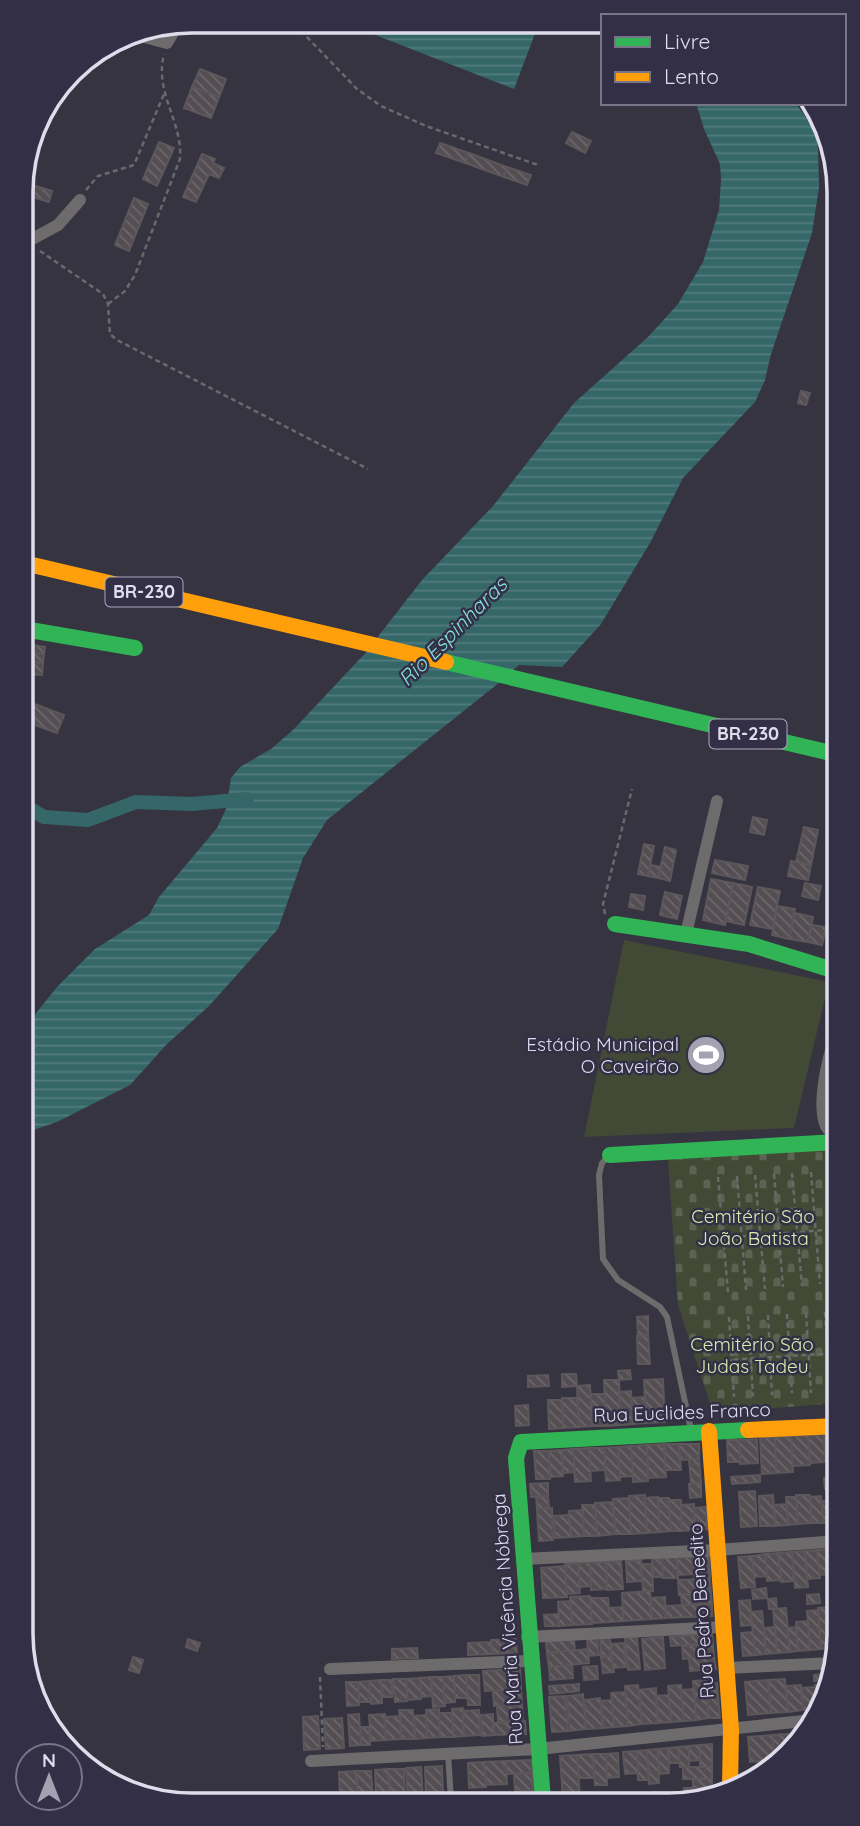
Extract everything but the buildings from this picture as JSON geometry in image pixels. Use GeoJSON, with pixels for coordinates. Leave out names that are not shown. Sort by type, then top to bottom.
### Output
{"type":"FeatureCollection","features":[{"type":"Feature","properties":{"kind":"main road","name":"BR-230"},"geometry":{"type":"LineString","coordinates":[[34,565],[827,752]]}},
{"type":"Feature","properties":{"kind":"main road"},"geometry":{"type":"LineString","coordinates":[[34,631],[135,648]]}},
{"type":"Feature","properties":{"kind":"main road"},"geometry":{"type":"LineString","coordinates":[[615,923],[749,944],[826,968]]}},
{"type":"Feature","properties":{"kind":"main road"},"geometry":{"type":"LineString","coordinates":[[610,1154],[826,1141]]}},
{"type":"Feature","properties":{"kind":"main road","name":"Rua Euclides Franco"},"geometry":{"type":"LineString","coordinates":[[527,1440],[826,1426]]}},
{"type":"Feature","properties":{"kind":"main road","name":"Rua Pedro Benedito"},"geometry":{"type":"LineString","coordinates":[[709,1431],[731,1729],[730,1780]]}},
{"type":"Feature","properties":{"kind":"main road","name":"Rua Maria Vicência Nóbrega"},"geometry":{"type":"LineString","coordinates":[[527,1440],[521,1442],[516,1458],[527,1637],[542,1793]]}},
{"type":"Feature","properties":{"kind":"street"},"geometry":{"type":"LineString","coordinates":[[151,39],[167,43],[172,35]]}},
{"type":"Feature","properties":{"kind":"street"},"geometry":{"type":"LineString","coordinates":[[34,238],[58,225],[80,200]]}},
{"type":"Feature","properties":{"kind":"street"},"geometry":{"type":"LineString","coordinates":[[686,934],[717,801]]}},
{"type":"Feature","properties":{"kind":"street"},"geometry":{"type":"LineString","coordinates":[[826,1082],[823,1105],[826,1126]]}},
{"type":"Feature","properties":{"kind":"street"},"geometry":{"type":"LineString","coordinates":[[522,1559],[826,1542]]}},
{"type":"Feature","properties":{"kind":"street"},"geometry":{"type":"LineString","coordinates":[[527,1637],[722,1627]]}},
{"type":"Feature","properties":{"kind":"street"},"geometry":{"type":"LineString","coordinates":[[325,1669],[529,1661]]}},
{"type":"Feature","properties":{"kind":"street"},"geometry":{"type":"LineString","coordinates":[[726,1668],[824,1663]]}},
{"type":"Feature","properties":{"kind":"street"},"geometry":{"type":"LineString","coordinates":[[317,1761],[538,1749],[800,1721]]}},
{"type":"Feature","properties":{"kind":"lane"},"geometry":{"type":"LineString","coordinates":[[610,1154],[602,1163],[599,1175],[603,1259],[618,1280],[660,1307],[667,1317],[691,1432]]}},
{"type":"Feature","properties":{"kind":"lane"},"geometry":{"type":"LineString","coordinates":[[447,1753],[450,1793]]}},
{"type":"Feature","properties":{"kind":"path"},"geometry":{"type":"LineString","coordinates":[[304,33],[357,89],[381,106],[426,126],[538,165]]}},
{"type":"Feature","properties":{"kind":"path"},"geometry":{"type":"LineString","coordinates":[[108,304],[125,291],[135,275],[180,159],[181,142],[162,81],[162,60],[167,43]]}},
{"type":"Feature","properties":{"kind":"path"},"geometry":{"type":"LineString","coordinates":[[80,200],[98,176],[134,165],[164,94]]}},
{"type":"Feature","properties":{"kind":"path"},"geometry":{"type":"LineString","coordinates":[[34,249],[103,294],[108,304],[110,334],[117,340],[368,469]]}},
{"type":"Feature","properties":{"kind":"path"},"geometry":{"type":"LineString","coordinates":[[615,923],[607,918],[603,904],[632,789]]}},
{"type":"Feature","properties":{"kind":"path"},"geometry":{"type":"LineString","coordinates":[[811,1172],[820,1284]]}},
{"type":"Feature","properties":{"kind":"path"},"geometry":{"type":"LineString","coordinates":[[792,1173],[802,1286]]}},
{"type":"Feature","properties":{"kind":"path"},"geometry":{"type":"LineString","coordinates":[[774,1174],[783,1287]]}},
{"type":"Feature","properties":{"kind":"path"},"geometry":{"type":"LineString","coordinates":[[755,1175],[765,1289]]}},
{"type":"Feature","properties":{"kind":"path"},"geometry":{"type":"LineString","coordinates":[[737,1176],[746,1290]]}},
{"type":"Feature","properties":{"kind":"path"},"geometry":{"type":"LineString","coordinates":[[718,1177],[728,1292]]}},
{"type":"Feature","properties":{"kind":"path"},"geometry":{"type":"LineString","coordinates":[[707,1239],[826,1230]]}},
{"type":"Feature","properties":{"kind":"path"},"geometry":{"type":"LineString","coordinates":[[825,1312],[826,1329]]}},
{"type":"Feature","properties":{"kind":"path"},"geometry":{"type":"LineString","coordinates":[[806,1313],[811,1392]]}},
{"type":"Feature","properties":{"kind":"path"},"geometry":{"type":"LineString","coordinates":[[787,1314],[792,1393]]}},
{"type":"Feature","properties":{"kind":"path"},"geometry":{"type":"LineString","coordinates":[[768,1315],[772,1395]]}},
{"type":"Feature","properties":{"kind":"path"},"geometry":{"type":"LineString","coordinates":[[748,1316],[753,1396]]}},
{"type":"Feature","properties":{"kind":"path"},"geometry":{"type":"LineString","coordinates":[[729,1317],[734,1397]]}},
{"type":"Feature","properties":{"kind":"path"},"geometry":{"type":"LineString","coordinates":[[725,1360],[826,1354]]}},
{"type":"Feature","properties":{"kind":"path"},"geometry":{"type":"LineString","coordinates":[[317,1761],[325,1669]]}},
{"type":"Feature","properties":{"kind":"green space","name":"Estádio Municipal O Caveirão"},"geometry":{"type":"Polygon","coordinates":[[[624,940],[826,981],[826,993],[794,1128],[584,1137],[624,940]]]}},
{"type":"Feature","properties":{"kind":"green space","name":"Cemitério São João Batista"},"geometry":{"type":"Polygon","coordinates":[[[826,1149],[826,1404],[713,1413],[678,1305],[668,1160],[826,1149]]]}},
{"type":"Feature","properties":{"kind":"water"},"geometry":{"type":"Polygon","coordinates":[[[370,33],[535,33],[514,89],[370,33]]]}},
{"type":"Feature","properties":{"kind":"water","name":"Rio Espinharas"},"geometry":{"type":"Polygon","coordinates":[[[697,105],[797,105],[814,128],[818,147],[819,187],[812,233],[771,354],[765,380],[755,402],[683,478],[650,543],[601,624],[562,667],[519,665],[508,674],[373,643],[422,580],[493,506],[574,403],[648,337],[678,304],[703,262],[719,210],[720,164],[697,105]]]}},
{"type":"Feature","properties":{"kind":"water"},"geometry":{"type":"Polygon","coordinates":[[[371,647],[505,678],[327,820],[303,858],[278,929],[209,1006],[167,1044],[130,1085],[57,1122],[33,1130],[33,1016],[57,987],[95,949],[149,915],[159,897],[217,828],[226,809],[231,778],[240,767],[271,749],[293,730],[371,647]]]}},
{"type":"Feature","properties":{"kind":"waterway"},"geometry":{"type":"LineString","coordinates":[[34,811],[44,817],[88,820],[136,802],[192,804],[247,799]]}},
{"type":"Feature","properties":{"kind":"traffic: fast"},"geometry":{"type":"LineString","coordinates":[[34,631],[135,648]]}},
{"type":"Feature","properties":{"kind":"traffic: fast"},"geometry":{"type":"LineString","coordinates":[[446,662],[827,752]]}},
{"type":"Feature","properties":{"kind":"traffic: fast"},"geometry":{"type":"LineString","coordinates":[[615,924],[749,944],[826,968]]}},
{"type":"Feature","properties":{"kind":"traffic: fast"},"geometry":{"type":"LineString","coordinates":[[610,1155],[826,1143]]}},
{"type":"Feature","properties":{"kind":"traffic: fast"},"geometry":{"type":"LineString","coordinates":[[542,1793],[516,1458],[521,1442],[748,1430]]}},
{"type":"Feature","properties":{"kind":"traffic: slow"},"geometry":{"type":"LineString","coordinates":[[34,565],[446,662]]}},
{"type":"Feature","properties":{"kind":"traffic: slow"},"geometry":{"type":"LineString","coordinates":[[748,1430],[826,1427]]}},
{"type":"Feature","properties":{"kind":"traffic: slow"},"geometry":{"type":"LineString","coordinates":[[709,1431],[731,1729],[730,1780]]}},
{"type":"Feature","properties":{"kind":"place","name":"Estádio Municipal O Caveirão"},"geometry":{"type":"Point","coordinates":[706,1055]}},
{"type":"Feature","properties":{"kind":"park label","name":"Cemitério São Judas Tadeu"},"geometry":{"type":"Point","coordinates":[752,1355]}}]}
